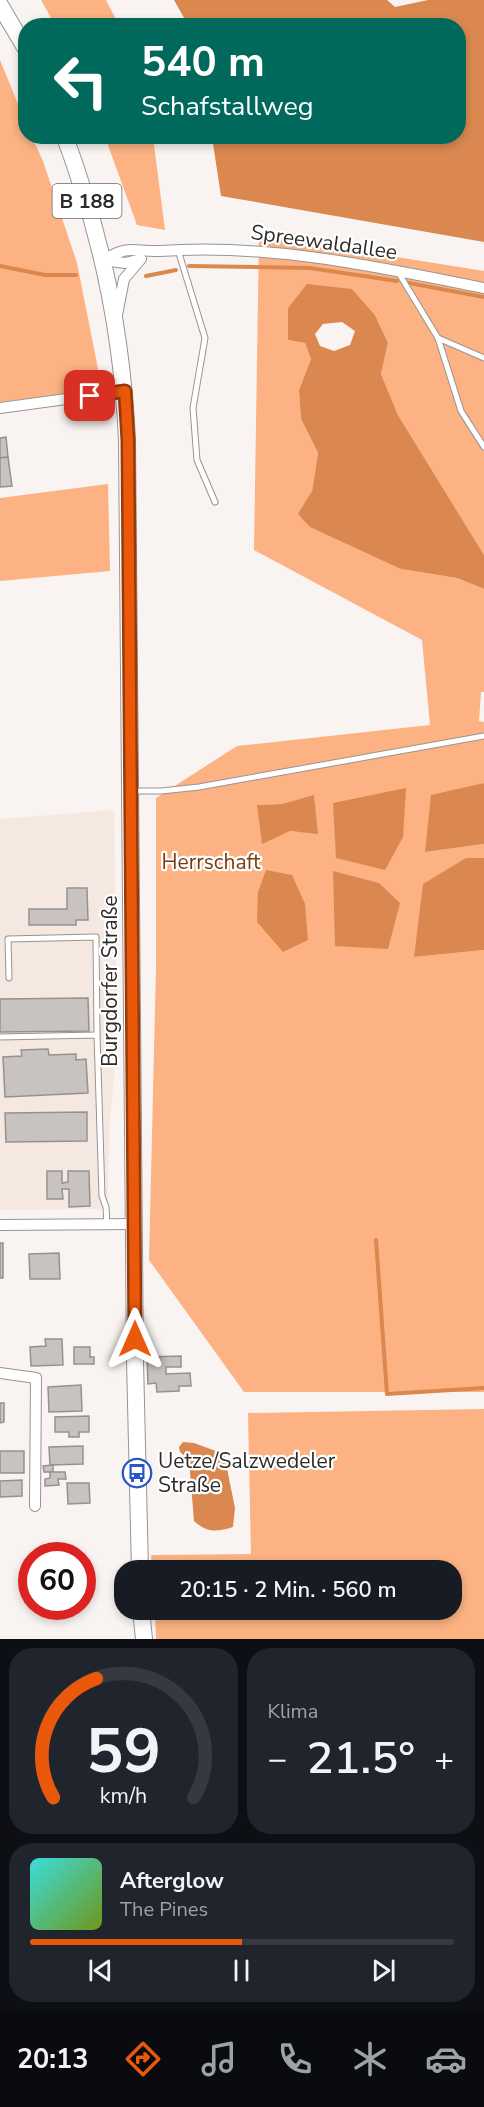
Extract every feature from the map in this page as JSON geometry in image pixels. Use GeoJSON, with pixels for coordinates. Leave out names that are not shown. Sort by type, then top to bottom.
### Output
{"type":"FeatureCollection","features":[{"type":"Feature","properties":{"kind":"main road"},"geometry":{"type":"LineString","coordinates":[[0,5],[18,35]]}},
{"type":"Feature","properties":{"kind":"main road","name":"B 188"},"geometry":{"type":"LineString","coordinates":[[67,144],[91,214],[103,260],[125,391]]}},
{"type":"Feature","properties":{"kind":"main road","name":"Burgdorfer Straße"},"geometry":{"type":"LineString","coordinates":[[125,391],[128,440],[134,1224],[140,1560]]}},
{"type":"Feature","properties":{"kind":"main road"},"geometry":{"type":"LineString","coordinates":[[142,1620],[144,1639]]}},
{"type":"Feature","properties":{"kind":"street","name":"Spreewaldallee"},"geometry":{"type":"LineString","coordinates":[[103,260],[118,251],[137,249],[158,251],[249,250],[314,257],[484,288]]}},
{"type":"Feature","properties":{"kind":"street","name":"Spreewaldallee"},"geometry":{"type":"LineString","coordinates":[[103,260],[125,264],[158,251]]}},
{"type":"Feature","properties":{"kind":"street","name":"Spreewaldallee"},"geometry":{"type":"LineString","coordinates":[[115,324],[124,279],[140,260]]}},
{"type":"Feature","properties":{"kind":"street"},"geometry":{"type":"LineString","coordinates":[[0,408],[125,391]]}},
{"type":"Feature","properties":{"kind":"street"},"geometry":{"type":"LineString","coordinates":[[0,1225],[134,1224]]}},
{"type":"Feature","properties":{"kind":"street"},"geometry":{"type":"LineString","coordinates":[[0,1373],[36,1378],[35,1506]]}},
{"type":"Feature","properties":{"kind":"lane"},"geometry":{"type":"LineString","coordinates":[[178,249],[205,339],[193,408],[197,460],[215,502]]}},
{"type":"Feature","properties":{"kind":"lane"},"geometry":{"type":"LineString","coordinates":[[397,271],[438,338],[461,411],[484,447]]}},
{"type":"Feature","properties":{"kind":"lane"},"geometry":{"type":"LineString","coordinates":[[438,338],[484,358]]}},
{"type":"Feature","properties":{"kind":"lane"},"geometry":{"type":"LineString","coordinates":[[131,791],[199,787],[484,736]]}},
{"type":"Feature","properties":{"kind":"lane"},"geometry":{"type":"LineString","coordinates":[[9,978],[8,939],[96,937],[102,1196],[106,1207],[107,1225]]}},
{"type":"Feature","properties":{"kind":"lane"},"geometry":{"type":"LineString","coordinates":[[0,1037],[97,1035]]}},
{"type":"Feature","properties":{"kind":"shaded area"},"geometry":{"type":"Polygon","coordinates":[[[174,0],[387,0],[395,7],[428,0],[484,0],[484,242],[221,196],[213,144],[466,144],[466,18],[184,18],[174,0]]]}},
{"type":"Feature","properties":{"kind":"shaded area"},"geometry":{"type":"Polygon","coordinates":[[[307,284],[352,289],[375,315],[388,343],[381,374],[398,415],[484,555],[484,589],[457,578],[401,569],[310,527],[298,514],[312,491],[318,453],[301,419],[299,390],[311,359],[305,343],[288,340],[288,308],[307,284]],[[342,322],[323,324],[315,334],[320,346],[334,351],[350,345],[355,331],[342,322]]]}},
{"type":"Feature","properties":{"kind":"shaded area"},"geometry":{"type":"Polygon","coordinates":[[[484,783],[484,844],[425,852],[431,795],[484,783]]]}},
{"type":"Feature","properties":{"kind":"shaded area"},"geometry":{"type":"Polygon","coordinates":[[[406,788],[403,837],[385,870],[336,858],[333,803],[406,788]]]}},
{"type":"Feature","properties":{"kind":"shaded area"},"geometry":{"type":"Polygon","coordinates":[[[314,795],[318,834],[290,831],[262,844],[257,805],[282,804],[314,795]]]}},
{"type":"Feature","properties":{"kind":"shaded area"},"geometry":{"type":"Polygon","coordinates":[[[114,810],[117,1043],[110,1120],[108,1199],[100,1209],[0,1210],[0,819],[114,810]]]}},
{"type":"Feature","properties":{"kind":"shaded area"},"geometry":{"type":"Polygon","coordinates":[[[466,858],[484,858],[484,950],[414,957],[423,884],[466,858]]]}},
{"type":"Feature","properties":{"kind":"shaded area"},"geometry":{"type":"Polygon","coordinates":[[[266,870],[292,875],[305,904],[308,940],[283,952],[257,922],[258,892],[266,870]]]}},
{"type":"Feature","properties":{"kind":"shaded area"},"geometry":{"type":"Polygon","coordinates":[[[333,871],[379,883],[400,903],[388,949],[335,946],[333,871]]]}},
{"type":"Feature","properties":{"kind":"shaded area"},"geometry":{"type":"Polygon","coordinates":[[[183,1442],[194,1443],[224,1454],[235,1508],[233,1527],[212,1530],[203,1528],[194,1521],[189,1460],[180,1452],[179,1447],[183,1442]]]}},
{"type":"Feature","properties":{"kind":"green space"},"geometry":{"type":"Polygon","coordinates":[[[41,0],[106,0],[115,18],[51,18],[41,0]]]}},
{"type":"Feature","properties":{"kind":"green space"},"geometry":{"type":"Polygon","coordinates":[[[0,60],[18,104],[18,144],[35,144],[77,263],[102,389],[0,402],[0,60]]]}},
{"type":"Feature","properties":{"kind":"green space"},"geometry":{"type":"Polygon","coordinates":[[[108,144],[154,144],[165,230],[137,225],[108,144]]]}},
{"type":"Feature","properties":{"kind":"green space","name":"Herrschaft"},"geometry":{"type":"Polygon","coordinates":[[[259,235],[484,271],[484,555],[398,415],[381,374],[388,343],[375,315],[352,289],[288,308],[288,340],[305,343],[311,359],[299,390],[301,419],[318,453],[312,491],[401,569],[457,578],[484,589],[484,692],[481,692],[479,721],[484,722],[484,783],[477,785],[425,852],[484,844],[484,858],[466,858],[414,957],[484,950],[484,1392],[244,1392],[149,1260],[156,967],[156,798],[237,746],[430,725],[422,640],[254,550],[259,235]],[[314,796],[282,804],[257,805],[290,831],[317,833],[314,796]]]}},
{"type":"Feature","properties":{"kind":"green space"},"geometry":{"type":"Polygon","coordinates":[[[108,484],[110,571],[0,581],[0,498],[108,484]]]}},
{"type":"Feature","properties":{"kind":"green space"},"geometry":{"type":"Polygon","coordinates":[[[484,1409],[484,1639],[156,1639],[155,1620],[462,1620],[462,1560],[151,1560],[151,1555],[251,1554],[248,1413],[484,1409]]]}},
{"type":"Feature","properties":{"kind":"building"},"geometry":{"type":"Polygon","coordinates":[[[6,437],[8,457],[0,458],[0,438],[6,437]]]}},
{"type":"Feature","properties":{"kind":"building"},"geometry":{"type":"Polygon","coordinates":[[[8,457],[12,486],[0,487],[0,458],[8,457]]]}},
{"type":"Feature","properties":{"kind":"building"},"geometry":{"type":"Polygon","coordinates":[[[67,888],[87,888],[88,920],[76,920],[76,925],[29,925],[29,909],[67,909],[67,888]]]}},
{"type":"Feature","properties":{"kind":"building"},"geometry":{"type":"Polygon","coordinates":[[[88,998],[89,1031],[0,1032],[0,999],[88,998]]]}},
{"type":"Feature","properties":{"kind":"building"},"geometry":{"type":"Polygon","coordinates":[[[48,1049],[49,1055],[76,1054],[76,1060],[86,1059],[88,1093],[5,1097],[3,1057],[22,1056],[21,1050],[48,1049]]]}},
{"type":"Feature","properties":{"kind":"building"},"geometry":{"type":"Polygon","coordinates":[[[87,1112],[87,1141],[6,1142],[5,1113],[87,1112]]]}},
{"type":"Feature","properties":{"kind":"building"},"geometry":{"type":"Polygon","coordinates":[[[47,1171],[62,1171],[62,1183],[68,1182],[68,1171],[89,1171],[90,1206],[69,1207],[69,1189],[62,1189],[63,1199],[47,1199],[47,1171]]]}},
{"type":"Feature","properties":{"kind":"building"},"geometry":{"type":"Polygon","coordinates":[[[0,1243],[3,1243],[3,1278],[0,1278],[0,1243]]]}},
{"type":"Feature","properties":{"kind":"building"},"geometry":{"type":"Polygon","coordinates":[[[59,1253],[60,1279],[30,1279],[29,1254],[59,1253]]]}},
{"type":"Feature","properties":{"kind":"building"},"geometry":{"type":"Polygon","coordinates":[[[45,1339],[62,1339],[63,1365],[31,1366],[30,1347],[46,1346],[45,1339]]]}},
{"type":"Feature","properties":{"kind":"building"},"geometry":{"type":"Polygon","coordinates":[[[74,1347],[90,1347],[90,1357],[94,1357],[94,1364],[74,1364],[74,1347]]]}},
{"type":"Feature","properties":{"kind":"building"},"geometry":{"type":"Polygon","coordinates":[[[181,1356],[181,1367],[166,1367],[166,1374],[190,1373],[191,1386],[179,1386],[179,1391],[157,1392],[156,1383],[148,1384],[147,1357],[181,1356]]]}},
{"type":"Feature","properties":{"kind":"building"},"geometry":{"type":"Polygon","coordinates":[[[81,1385],[82,1411],[49,1412],[48,1387],[81,1385]]]}},
{"type":"Feature","properties":{"kind":"building"},"geometry":{"type":"Polygon","coordinates":[[[0,1403],[4,1403],[4,1422],[0,1423],[0,1403]]]}},
{"type":"Feature","properties":{"kind":"building"},"geometry":{"type":"Polygon","coordinates":[[[89,1416],[89,1432],[79,1432],[79,1437],[69,1437],[69,1432],[55,1432],[55,1417],[89,1416]]]}},
{"type":"Feature","properties":{"kind":"building"},"geometry":{"type":"Polygon","coordinates":[[[83,1446],[83,1464],[50,1465],[49,1447],[83,1446]]]}},
{"type":"Feature","properties":{"kind":"building"},"geometry":{"type":"Polygon","coordinates":[[[0,1451],[24,1451],[24,1473],[0,1473],[0,1451]]]}},
{"type":"Feature","properties":{"kind":"building"},"geometry":{"type":"Polygon","coordinates":[[[53,1465],[53,1472],[44,1472],[43,1466],[53,1465]]]}},
{"type":"Feature","properties":{"kind":"building"},"geometry":{"type":"Polygon","coordinates":[[[50,1472],[65,1472],[66,1479],[58,1479],[59,1485],[45,1486],[45,1479],[50,1478],[50,1472]]]}},
{"type":"Feature","properties":{"kind":"building"},"geometry":{"type":"Polygon","coordinates":[[[22,1480],[22,1496],[0,1497],[0,1481],[22,1480]]]}},
{"type":"Feature","properties":{"kind":"building"},"geometry":{"type":"Polygon","coordinates":[[[67,1483],[89,1483],[90,1503],[68,1504],[67,1483]]]}},
{"type":"Feature","properties":{"kind":"waterway"},"geometry":{"type":"LineString","coordinates":[[0,266],[45,275],[76,275]]}},
{"type":"Feature","properties":{"kind":"waterway"},"geometry":{"type":"LineString","coordinates":[[189,266],[310,268],[397,281]]}},
{"type":"Feature","properties":{"kind":"waterway"},"geometry":{"type":"LineString","coordinates":[[146,276],[176,270]]}},
{"type":"Feature","properties":{"kind":"waterway"},"geometry":{"type":"LineString","coordinates":[[409,283],[484,297]]}},
{"type":"Feature","properties":{"kind":"waterway"},"geometry":{"type":"LineString","coordinates":[[376,1240],[387,1394],[484,1388]]}},
{"type":"Feature","properties":{"kind":"place","name":"Uetze/Salzwedeler Straße"},"geometry":{"type":"Point","coordinates":[137,1473]}},
{"type":"Feature","properties":{"kind":"route"},"geometry":{"type":"LineString","coordinates":[[90,396],[125,391],[128,440],[135,1339]]}}]}
